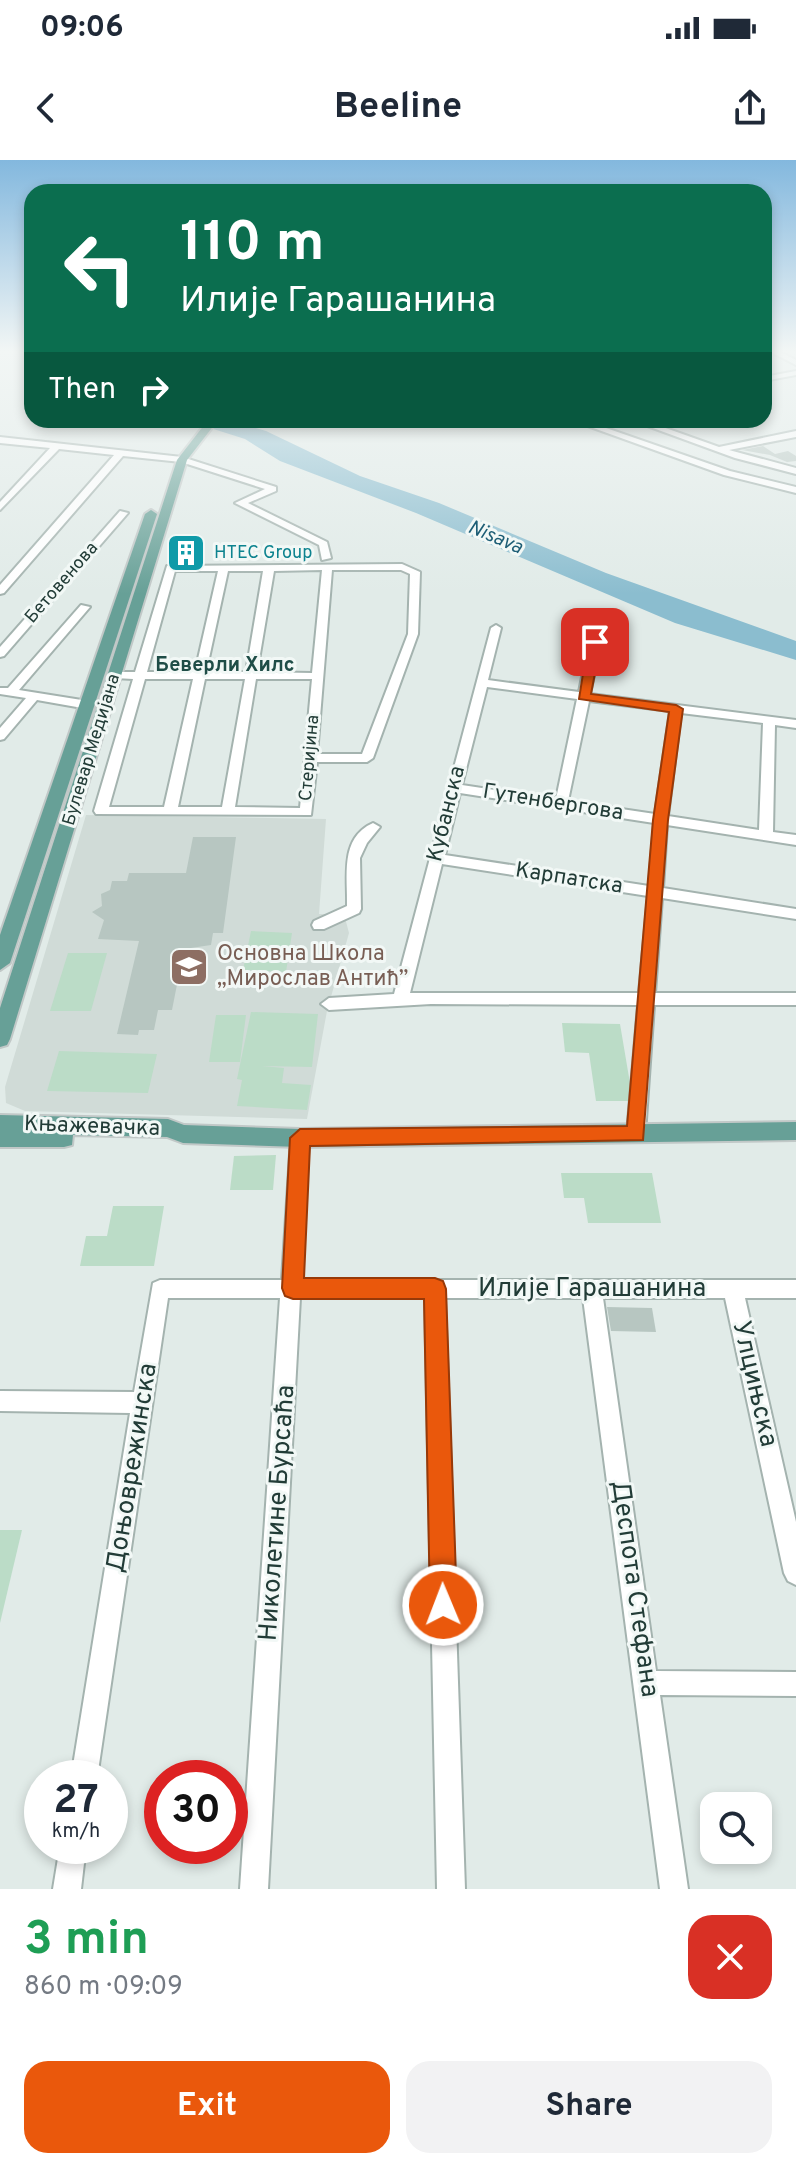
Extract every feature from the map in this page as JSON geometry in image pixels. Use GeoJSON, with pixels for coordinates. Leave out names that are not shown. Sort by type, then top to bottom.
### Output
{"type":"FeatureCollection","features":[{"type":"Feature","properties":{"kind":"main road","name":"Булевар Медијана"},"geometry":{"type":"LineString","coordinates":[[191,441],[195,433]]}},
{"type":"Feature","properties":{"kind":"main road","name":"Булевар Медијана"},"geometry":{"type":"LineString","coordinates":[[0,963],[176,460],[200,433]]}},
{"type":"Feature","properties":{"kind":"main road","name":"Булевар Медијана"},"geometry":{"type":"LineString","coordinates":[[0,1039],[115,675],[176,460]]}},
{"type":"Feature","properties":{"kind":"main road","name":"Књажевачка"},"geometry":{"type":"LineString","coordinates":[[0,1124],[168,1128],[183,1134],[300,1138],[796,1131]]}},
{"type":"Feature","properties":{"kind":"main road","name":"Књажевачка"},"geometry":{"type":"LineString","coordinates":[[0,1138],[166,1140],[183,1134]]}},
{"type":"Feature","properties":{"kind":"street"},"geometry":{"type":"LineString","coordinates":[[611,433],[727,473],[796,487]]}},
{"type":"Feature","properties":{"kind":"street"},"geometry":{"type":"LineString","coordinates":[[628,433],[732,469],[796,487]]}},
{"type":"Feature","properties":{"kind":"street"},"geometry":{"type":"LineString","coordinates":[[671,433],[796,471]]}},
{"type":"Feature","properties":{"kind":"street"},"geometry":{"type":"LineString","coordinates":[[718,449],[796,434]]}},
{"type":"Feature","properties":{"kind":"street"},"geometry":{"type":"LineString","coordinates":[[0,440],[176,460],[273,489],[240,503],[324,544],[326,563]]}},
{"type":"Feature","properties":{"kind":"street"},"geometry":{"type":"LineString","coordinates":[[0,507],[58,445]]}},
{"type":"Feature","properties":{"kind":"street"},"geometry":{"type":"LineString","coordinates":[[0,591],[121,453]]}},
{"type":"Feature","properties":{"kind":"street","name":"Бетовенова"},"geometry":{"type":"LineString","coordinates":[[0,654],[123,513]]}},
{"type":"Feature","properties":{"kind":"street"},"geometry":{"type":"LineString","coordinates":[[170,812],[223,569],[326,563],[413,570],[413,634],[367,758],[309,758]]}},
{"type":"Feature","properties":{"kind":"street","name":"Стеријина"},"geometry":{"type":"LineString","coordinates":[[101,811],[306,812],[326,563]]}},
{"type":"Feature","properties":{"kind":"street","name":"Булевар Медијана"},"geometry":{"type":"LineString","coordinates":[[101,811],[171,568],[223,569]]}},
{"type":"Feature","properties":{"kind":"street"},"geometry":{"type":"LineString","coordinates":[[228,812],[269,568]]}},
{"type":"Feature","properties":{"kind":"street"},"geometry":{"type":"LineString","coordinates":[[5,692],[85,607]]}},
{"type":"Feature","properties":{"kind":"street","name":"Кубанска"},"geometry":{"type":"LineString","coordinates":[[400,1001],[496,628]]}},
{"type":"Feature","properties":{"kind":"street"},"geometry":{"type":"LineString","coordinates":[[561,805],[595,642]]}},
{"type":"Feature","properties":{"kind":"street"},"geometry":{"type":"LineString","coordinates":[[115,675],[318,676]]}},
{"type":"Feature","properties":{"kind":"street"},"geometry":{"type":"LineString","coordinates":[[481,683],[796,724]]}},
{"type":"Feature","properties":{"kind":"street"},"geometry":{"type":"LineString","coordinates":[[5,692],[88,705]]}},
{"type":"Feature","properties":{"kind":"street"},"geometry":{"type":"LineString","coordinates":[[0,736],[34,697]]}},
{"type":"Feature","properties":{"kind":"street"},"geometry":{"type":"LineString","coordinates":[[636,1134],[661,820],[676,709]]}},
{"type":"Feature","properties":{"kind":"street"},"geometry":{"type":"LineString","coordinates":[[766,835],[769,721]]}},
{"type":"Feature","properties":{"kind":"street","name":"Гутенбергова"},"geometry":{"type":"LineString","coordinates":[[453,788],[796,840]]}},
{"type":"Feature","properties":{"kind":"street"},"geometry":{"type":"LineString","coordinates":[[319,925],[354,909],[355,891],[350,872],[354,847],[373,827]]}},
{"type":"Feature","properties":{"kind":"street","name":"Карпатска"},"geometry":{"type":"LineString","coordinates":[[437,858],[796,914]]}},
{"type":"Feature","properties":{"kind":"street"},"geometry":{"type":"LineString","coordinates":[[329,1004],[645,998],[796,999]]}},
{"type":"Feature","properties":{"kind":"street","name":"Николетине Бурсаћа"},"geometry":{"type":"LineString","coordinates":[[254,1889],[300,1138]]}},
{"type":"Feature","properties":{"kind":"street","name":"Илије Гарашанина"},"geometry":{"type":"LineString","coordinates":[[293,1288],[796,1289]]}},
{"type":"Feature","properties":{"kind":"street","name":"Доњоврежинска"},"geometry":{"type":"LineString","coordinates":[[87,1760],[160,1289],[293,1288]]}},
{"type":"Feature","properties":{"kind":"street"},"geometry":{"type":"LineString","coordinates":[[435,1289],[451,1889]]}},
{"type":"Feature","properties":{"kind":"street","name":"Деспота Стефана"},"geometry":{"type":"LineString","coordinates":[[592,1289],[674,1889]]}},
{"type":"Feature","properties":{"kind":"street","name":"Улцињска"},"geometry":{"type":"LineString","coordinates":[[733,1289],[796,1573]]}},
{"type":"Feature","properties":{"kind":"street"},"geometry":{"type":"LineString","coordinates":[[0,1401],[143,1403]]}},
{"type":"Feature","properties":{"kind":"street"},"geometry":{"type":"LineString","coordinates":[[648,1683],[796,1684]]}},
{"type":"Feature","properties":{"kind":"street"},"geometry":{"type":"LineString","coordinates":[[67,1889],[70,1864]]}},
{"type":"Feature","properties":{"kind":"shaded area","name":"Основна Школа „Мирослав Антић”"},"geometry":{"type":"Polygon","coordinates":[[[86,815],[326,819],[319,914],[344,914],[349,933],[327,1011],[307,1119],[25,1111],[6,1103],[5,1087],[86,815]]]}},
{"type":"Feature","properties":{"kind":"green space"},"geometry":{"type":"Polygon","coordinates":[[[251,931],[292,933],[286,972],[243,970],[251,931]]]}},
{"type":"Feature","properties":{"kind":"green space"},"geometry":{"type":"Polygon","coordinates":[[[68,953],[107,953],[91,1011],[50,1011],[68,953]]]}},
{"type":"Feature","properties":{"kind":"green space"},"geometry":{"type":"Polygon","coordinates":[[[251,1012],[318,1014],[312,1067],[262,1066],[284,1068],[282,1083],[311,1085],[307,1110],[237,1106],[242,1080],[237,1079],[251,1012]]]}},
{"type":"Feature","properties":{"kind":"green space"},"geometry":{"type":"Polygon","coordinates":[[[216,1015],[246,1015],[240,1062],[209,1062],[216,1015]]]}},
{"type":"Feature","properties":{"kind":"green space"},"geometry":{"type":"Polygon","coordinates":[[[562,1023],[620,1024],[633,1101],[596,1101],[589,1053],[565,1052],[562,1023]]]}},
{"type":"Feature","properties":{"kind":"green space"},"geometry":{"type":"Polygon","coordinates":[[[59,1051],[157,1054],[148,1093],[47,1091],[59,1051]]]}},
{"type":"Feature","properties":{"kind":"green space"},"geometry":{"type":"Polygon","coordinates":[[[276,1155],[273,1190],[230,1190],[234,1156],[276,1155]]]}},
{"type":"Feature","properties":{"kind":"green space"},"geometry":{"type":"Polygon","coordinates":[[[561,1173],[652,1173],[661,1223],[588,1223],[584,1198],[564,1198],[561,1173]]]}},
{"type":"Feature","properties":{"kind":"green space"},"geometry":{"type":"Polygon","coordinates":[[[113,1206],[164,1206],[154,1266],[80,1266],[86,1236],[107,1236],[113,1206]]]}},
{"type":"Feature","properties":{"kind":"green space"},"geometry":{"type":"Polygon","coordinates":[[[0,1530],[22,1530],[0,1623],[0,1530]]]}},
{"type":"Feature","properties":{"kind":"water","name":"Nisava"},"geometry":{"type":"Polygon","coordinates":[[[225,433],[270,433],[360,476],[439,503],[606,573],[796,641],[796,660],[675,623],[416,513],[280,461],[245,439],[225,433]]]}},
{"type":"Feature","properties":{"kind":"building"},"geometry":{"type":"Polygon","coordinates":[[[763,446],[775,454],[788,451],[796,456],[796,461],[787,462],[742,450],[763,446]]]}},
{"type":"Feature","properties":{"kind":"building"},"geometry":{"type":"Polygon","coordinates":[[[193,837],[236,837],[223,933],[213,933],[211,945],[184,949],[172,1010],[158,1010],[154,1030],[139,1030],[138,1035],[117,1034],[139,941],[98,939],[104,920],[92,912],[102,906],[101,894],[110,890],[112,881],[127,881],[129,873],[186,873],[193,837]]]}},
{"type":"Feature","properties":{"kind":"building"},"geometry":{"type":"Polygon","coordinates":[[[607,1307],[652,1308],[656,1332],[611,1331],[607,1307]]]}},
{"type":"Feature","properties":{"kind":"place","name":"HTEC Group"},"geometry":{"type":"Point","coordinates":[186,553]}},
{"type":"Feature","properties":{"kind":"place","name":"Основна Школа „Мирослав Антић”"},"geometry":{"type":"Point","coordinates":[189,967]}},
{"type":"Feature","properties":{"kind":"district","name":"Беверли Хилс"},"geometry":{"type":"Point","coordinates":[225,666]}},
{"type":"Feature","properties":{"kind":"route"},"geometry":{"type":"LineString","coordinates":[[443,1605],[435,1289],[293,1288],[300,1138],[636,1134],[661,820],[676,709],[584,697],[595,642]]}}]}
